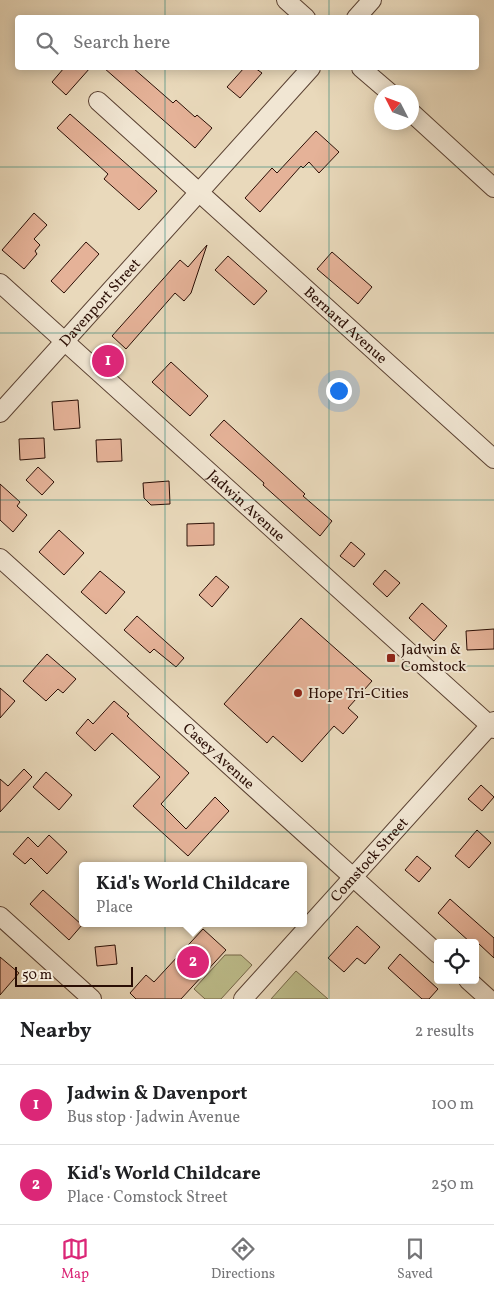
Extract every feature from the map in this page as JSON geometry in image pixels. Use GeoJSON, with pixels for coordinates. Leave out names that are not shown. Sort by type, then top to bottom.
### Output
{"type":"FeatureCollection","features":[{"type":"Feature","properties":{"kind":"street"},"geometry":{"type":"LineString","coordinates":[[286,0],[303,15]]}},
{"type":"Feature","properties":{"kind":"street"},"geometry":{"type":"LineString","coordinates":[[359,15],[372,0]]}},
{"type":"Feature","properties":{"kind":"street","name":"Davenport Street"},"geometry":{"type":"LineString","coordinates":[[0,413],[309,70]]}},
{"type":"Feature","properties":{"kind":"street"},"geometry":{"type":"LineString","coordinates":[[363,70],[381,85]]}},
{"type":"Feature","properties":{"kind":"street"},"geometry":{"type":"LineString","coordinates":[[98,101],[199,191]]}},
{"type":"Feature","properties":{"kind":"street"},"geometry":{"type":"LineString","coordinates":[[419,119],[494,188]]}},
{"type":"Feature","properties":{"kind":"street","name":"Bernard Avenue"},"geometry":{"type":"LineString","coordinates":[[199,191],[494,459]]}},
{"type":"Feature","properties":{"kind":"street","name":"Jadwin Avenue"},"geometry":{"type":"LineString","coordinates":[[0,283],[493,725]]}},
{"type":"Feature","properties":{"kind":"street","name":"Casey Avenue"},"geometry":{"type":"LineString","coordinates":[[0,558],[434,950]]}},
{"type":"Feature","properties":{"kind":"street","name":"Comstock Street"},"geometry":{"type":"LineString","coordinates":[[244,999],[493,725]]}},
{"type":"Feature","properties":{"kind":"street"},"geometry":{"type":"LineString","coordinates":[[0,916],[92,999]]}},
{"type":"Feature","properties":{"kind":"street"},"geometry":{"type":"LineString","coordinates":[[472,984],[489,999]]}},
{"type":"Feature","properties":{"kind":"green space"},"geometry":{"type":"Polygon","coordinates":[[[225,955],[241,955],[252,965],[221,999],[205,999],[194,989],[225,955]]]}},
{"type":"Feature","properties":{"kind":"green space"},"geometry":{"type":"Polygon","coordinates":[[[296,971],[328,999],[271,999],[296,971]]]}},
{"type":"Feature","properties":{"kind":"building"},"geometry":{"type":"Polygon","coordinates":[[[62,70],[88,70],[66,95],[52,82],[62,70]]]}},
{"type":"Feature","properties":{"kind":"building"},"geometry":{"type":"Polygon","coordinates":[[[106,70],[135,70],[173,103],[176,100],[195,117],[197,115],[212,128],[195,148],[106,70]]]}},
{"type":"Feature","properties":{"kind":"building"},"geometry":{"type":"Polygon","coordinates":[[[242,70],[258,70],[262,73],[240,98],[227,87],[242,70]]]}},
{"type":"Feature","properties":{"kind":"building"},"geometry":{"type":"Polygon","coordinates":[[[70,114],[157,191],[139,210],[104,179],[108,174],[57,128],[70,114]]]}},
{"type":"Feature","properties":{"kind":"building"},"geometry":{"type":"Polygon","coordinates":[[[316,131],[339,152],[319,173],[309,162],[303,168],[301,166],[260,212],[245,198],[272,168],[277,173],[316,131]]]}},
{"type":"Feature","properties":{"kind":"building"},"geometry":{"type":"Polygon","coordinates":[[[34,213],[47,225],[34,239],[40,245],[35,251],[37,254],[24,269],[2,250],[34,213]]]}},
{"type":"Feature","properties":{"kind":"building"},"geometry":{"type":"Polygon","coordinates":[[[86,242],[99,254],[64,293],[51,281],[86,242]]]}},
{"type":"Feature","properties":{"kind":"building"},"geometry":{"type":"Polygon","coordinates":[[[207,245],[191,293],[184,301],[175,293],[126,349],[112,336],[180,260],[188,267],[207,245]]]}},
{"type":"Feature","properties":{"kind":"building"},"geometry":{"type":"Polygon","coordinates":[[[332,252],[372,287],[358,304],[317,269],[332,252]]]}},
{"type":"Feature","properties":{"kind":"building"},"geometry":{"type":"Polygon","coordinates":[[[228,256],[267,291],[254,305],[215,270],[228,256]]]}},
{"type":"Feature","properties":{"kind":"building"},"geometry":{"type":"Polygon","coordinates":[[[171,362],[208,396],[190,416],[152,382],[171,362]]]}},
{"type":"Feature","properties":{"kind":"building"},"geometry":{"type":"Polygon","coordinates":[[[78,400],[80,428],[54,430],[52,402],[78,400]]]}},
{"type":"Feature","properties":{"kind":"building"},"geometry":{"type":"Polygon","coordinates":[[[224,420],[305,494],[303,496],[332,521],[320,536],[210,435],[224,420]]]}},
{"type":"Feature","properties":{"kind":"building"},"geometry":{"type":"Polygon","coordinates":[[[44,438],[45,458],[20,460],[19,439],[44,438]]]}},
{"type":"Feature","properties":{"kind":"building"},"geometry":{"type":"Polygon","coordinates":[[[121,439],[122,461],[97,462],[96,440],[121,439]]]}},
{"type":"Feature","properties":{"kind":"building"},"geometry":{"type":"Polygon","coordinates":[[[38,467],[54,482],[42,495],[26,480],[38,467]]]}},
{"type":"Feature","properties":{"kind":"building"},"geometry":{"type":"Polygon","coordinates":[[[169,481],[170,504],[151,505],[144,498],[143,483],[169,481]]]}},
{"type":"Feature","properties":{"kind":"building"},"geometry":{"type":"Polygon","coordinates":[[[0,484],[20,502],[17,506],[27,515],[13,532],[0,520],[0,484]]]}},
{"type":"Feature","properties":{"kind":"building"},"geometry":{"type":"Polygon","coordinates":[[[214,523],[214,545],[187,546],[187,524],[214,523]]]}},
{"type":"Feature","properties":{"kind":"building"},"geometry":{"type":"Polygon","coordinates":[[[59,530],[84,553],[64,575],[39,552],[59,530]]]}},
{"type":"Feature","properties":{"kind":"building"},"geometry":{"type":"Polygon","coordinates":[[[351,542],[365,554],[354,567],[340,556],[351,542]]]}},
{"type":"Feature","properties":{"kind":"building"},"geometry":{"type":"Polygon","coordinates":[[[385,570],[400,583],[387,597],[373,584],[385,570]]]}},
{"type":"Feature","properties":{"kind":"building"},"geometry":{"type":"Polygon","coordinates":[[[100,571],[125,592],[106,614],[81,592],[100,571]]]}},
{"type":"Feature","properties":{"kind":"building"},"geometry":{"type":"Polygon","coordinates":[[[216,576],[229,587],[212,607],[199,595],[216,576]]]}},
{"type":"Feature","properties":{"kind":"building"},"geometry":{"type":"Polygon","coordinates":[[[422,603],[447,626],[434,641],[409,618],[422,603]]]}},
{"type":"Feature","properties":{"kind":"building"},"geometry":{"type":"Polygon","coordinates":[[[137,616],[184,658],[176,667],[154,649],[150,653],[124,630],[137,616]]]}},
{"type":"Feature","properties":{"kind":"building","name":"Hope Tri-Cities"},"geometry":{"type":"Polygon","coordinates":[[[301,618],[372,681],[348,708],[358,717],[343,734],[334,726],[302,762],[273,736],[267,743],[224,704],[301,618]]]}},
{"type":"Feature","properties":{"kind":"building"},"geometry":{"type":"Polygon","coordinates":[[[494,629],[494,649],[467,650],[466,631],[494,629]]]}},
{"type":"Feature","properties":{"kind":"building"},"geometry":{"type":"Polygon","coordinates":[[[47,654],[76,679],[63,693],[58,689],[46,701],[23,681],[47,654]]]}},
{"type":"Feature","properties":{"kind":"building"},"geometry":{"type":"Polygon","coordinates":[[[0,688],[15,701],[0,718],[0,688]]]}},
{"type":"Feature","properties":{"kind":"building"},"geometry":{"type":"Polygon","coordinates":[[[114,701],[129,714],[127,716],[189,773],[161,804],[186,829],[215,797],[229,811],[188,856],[133,806],[160,777],[112,733],[95,751],[76,733],[88,719],[93,724],[114,701]]]}},
{"type":"Feature","properties":{"kind":"building"},"geometry":{"type":"Polygon","coordinates":[[[24,769],[32,777],[0,812],[0,779],[8,786],[24,769]]]}},
{"type":"Feature","properties":{"kind":"building"},"geometry":{"type":"Polygon","coordinates":[[[46,772],[72,795],[59,810],[33,787],[46,772]]]}},
{"type":"Feature","properties":{"kind":"building"},"geometry":{"type":"Polygon","coordinates":[[[481,785],[494,797],[482,811],[468,799],[481,785]]]}},
{"type":"Feature","properties":{"kind":"building"},"geometry":{"type":"Polygon","coordinates":[[[477,830],[491,843],[469,868],[455,856],[477,830]]]}},
{"type":"Feature","properties":{"kind":"building"},"geometry":{"type":"Polygon","coordinates":[[[49,835],[67,852],[47,874],[31,858],[25,864],[13,854],[28,837],[38,847],[49,835]]]}},
{"type":"Feature","properties":{"kind":"building"},"geometry":{"type":"Polygon","coordinates":[[[417,856],[431,868],[419,882],[405,870],[417,856]]]}},
{"type":"Feature","properties":{"kind":"building"},"geometry":{"type":"Polygon","coordinates":[[[43,890],[79,922],[80,927],[69,940],[30,904],[43,890]]]}},
{"type":"Feature","properties":{"kind":"building"},"geometry":{"type":"Polygon","coordinates":[[[450,899],[494,938],[494,958],[479,944],[479,939],[467,939],[438,913],[450,899]]]}},
{"type":"Feature","properties":{"kind":"building"},"geometry":{"type":"Polygon","coordinates":[[[357,926],[380,947],[365,964],[357,958],[344,972],[328,958],[357,926]]]}},
{"type":"Feature","properties":{"kind":"building"},"geometry":{"type":"Polygon","coordinates":[[[203,929],[226,950],[181,999],[136,999],[130,993],[146,975],[154,982],[203,929]]]}},
{"type":"Feature","properties":{"kind":"building"},"geometry":{"type":"Polygon","coordinates":[[[115,945],[117,964],[97,966],[95,947],[115,945]]]}},
{"type":"Feature","properties":{"kind":"building"},"geometry":{"type":"Polygon","coordinates":[[[400,954],[438,989],[429,999],[422,999],[388,968],[400,954]]]}},
{"type":"Feature","properties":{"kind":"building"},"geometry":{"type":"Polygon","coordinates":[[[0,957],[19,973],[0,995],[0,957]]]}},
{"type":"Feature","properties":{"kind":"place","name":"Jadwin & Davenport"},"geometry":{"type":"Point","coordinates":[108,361]}},
{"type":"Feature","properties":{"kind":"place","name":"Jadwin & Comstock"},"geometry":{"type":"Point","coordinates":[391,658]}},
{"type":"Feature","properties":{"kind":"place","name":"Hope Tri-Cities"},"geometry":{"type":"Point","coordinates":[298,693]}},
{"type":"Feature","properties":{"kind":"place","name":"Kid's World Childcare"},"geometry":{"type":"Point","coordinates":[193,962]}}]}
